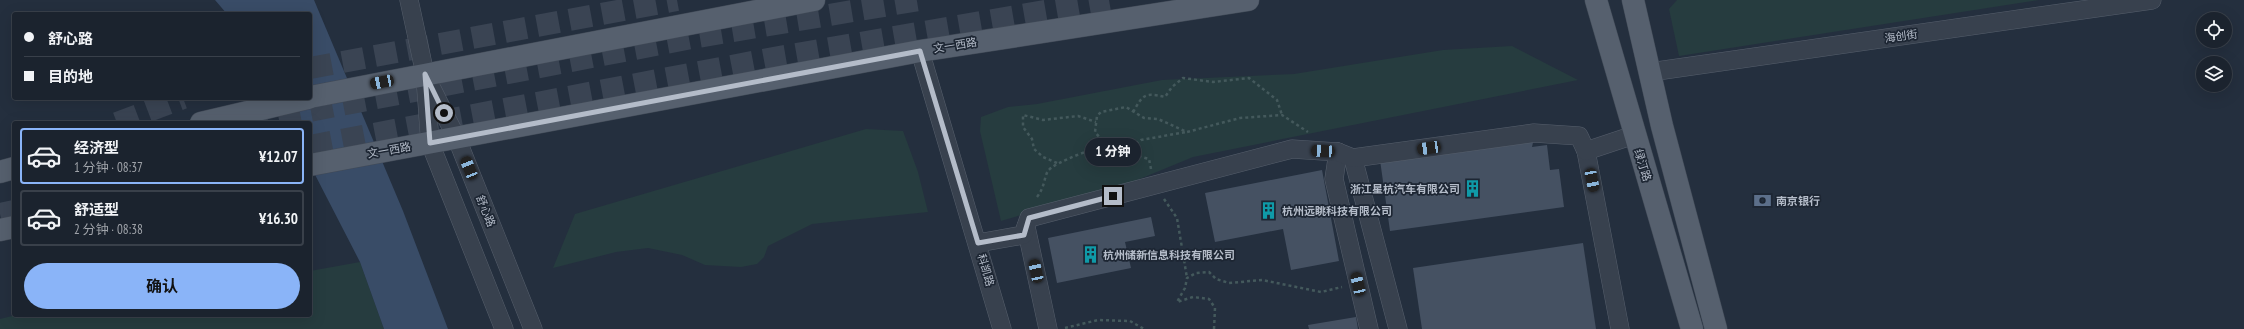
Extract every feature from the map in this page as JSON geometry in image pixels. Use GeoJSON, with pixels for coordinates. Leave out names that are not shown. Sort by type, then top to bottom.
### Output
{"type":"FeatureCollection","features":[{"type":"Feature","properties":{"kind":"main road"},"geometry":{"type":"LineString","coordinates":[[312,97],[368,85],[814,0]]}},
{"type":"Feature","properties":{"kind":"main road","name":"文一西路"},"geometry":{"type":"LineString","coordinates":[[312,165],[386,150],[457,139],[920,51],[1248,0]]}},
{"type":"Feature","properties":{"kind":"main road","name":"绿汀路"},"geometry":{"type":"LineString","coordinates":[[1596,0],[1634,135],[1692,329]]}},
{"type":"Feature","properties":{"kind":"main road"},"geometry":{"type":"LineString","coordinates":[[1633,0],[1716,329]]}},
{"type":"Feature","properties":{"kind":"main road"},"geometry":{"type":"LineString","coordinates":[[209,121],[300,100]]}},
{"type":"Feature","properties":{"kind":"main road"},"geometry":{"type":"LineString","coordinates":[[0,172],[12,169]]}},
{"type":"Feature","properties":{"kind":"street","name":"舒心路"},"geometry":{"type":"LineString","coordinates":[[410,0],[425,74],[430,143],[504,329]]}},
{"type":"Feature","properties":{"kind":"street","name":"海创街"},"geometry":{"type":"LineString","coordinates":[[1650,72],[2152,0]]}},
{"type":"Feature","properties":{"kind":"street","name":"科凯路"},"geometry":{"type":"LineString","coordinates":[[920,51],[978,243],[1002,329]]}},
{"type":"Feature","properties":{"kind":"street","name":"舒心路"},"geometry":{"type":"LineString","coordinates":[[425,74],[457,139],[533,329]]}},
{"type":"Feature","properties":{"kind":"street"},"geometry":{"type":"LineString","coordinates":[[1028,223],[1156,185],[1292,149],[1346,155],[1534,133],[1579,136],[1586,151],[1620,329]]}},
{"type":"Feature","properties":{"kind":"street"},"geometry":{"type":"LineString","coordinates":[[1586,151],[1634,135]]}},
{"type":"Feature","properties":{"kind":"street"},"geometry":{"type":"LineString","coordinates":[[1346,155],[1334,179],[1369,329]]}},
{"type":"Feature","properties":{"kind":"street"},"geometry":{"type":"LineString","coordinates":[[1346,155],[1398,329]]}},
{"type":"Feature","properties":{"kind":"street"},"geometry":{"type":"LineString","coordinates":[[978,243],[1024,235],[1028,223]]}},
{"type":"Feature","properties":{"kind":"street"},"geometry":{"type":"LineString","coordinates":[[1028,223],[1048,329]]}},
{"type":"Feature","properties":{"kind":"path"},"geometry":{"type":"LineString","coordinates":[[1132,112],[1142,97],[1151,94],[1164,97],[1172,87],[1183,78],[1213,82],[1249,78],[1277,100],[1282,115],[1313,136]]}},
{"type":"Feature","properties":{"kind":"path"},"geometry":{"type":"LineString","coordinates":[[1187,132],[1158,120],[1144,118],[1126,108],[1111,109],[1101,112],[1097,116],[1094,132],[1106,144],[1149,159],[1156,185],[1177,218],[1187,278],[1185,288],[1177,302],[1193,297],[1209,299],[1215,308],[1214,329]]}},
{"type":"Feature","properties":{"kind":"path"},"geometry":{"type":"LineString","coordinates":[[1057,163],[1043,157],[1034,149],[1032,139],[1023,127],[1023,115],[1043,120],[1078,116],[1096,122]]}},
{"type":"Feature","properties":{"kind":"path"},"geometry":{"type":"LineString","coordinates":[[1028,223],[1036,199],[1044,188],[1047,172],[1057,163],[1113,140],[1132,147],[1141,140],[1187,132],[1240,118],[1282,115]]}},
{"type":"Feature","properties":{"kind":"path"},"geometry":{"type":"LineString","coordinates":[[1187,278],[1196,272],[1209,272],[1216,279],[1229,283],[1262,280],[1321,292],[1358,284]]}},
{"type":"Feature","properties":{"kind":"path"},"geometry":{"type":"LineString","coordinates":[[1063,329],[1098,320],[1130,321],[1144,329]]}},
{"type":"Feature","properties":{"kind":"green space"},"geometry":{"type":"Polygon","coordinates":[[[1677,0],[2039,0],[1679,56],[1669,9],[1677,0]]]}},
{"type":"Feature","properties":{"kind":"green space"},"geometry":{"type":"Polygon","coordinates":[[[1512,46],[1578,80],[1193,157],[1130,183],[1001,221],[980,131],[981,117],[1008,107],[1037,104],[1162,80],[1294,74],[1443,50],[1512,46]]]}},
{"type":"Feature","properties":{"kind":"green space"},"geometry":{"type":"Polygon","coordinates":[[[866,129],[903,131],[918,172],[928,212],[812,224],[768,246],[764,257],[757,264],[741,267],[705,265],[682,255],[648,248],[616,252],[553,268],[575,214],[866,129]]]}},
{"type":"Feature","properties":{"kind":"green space"},"geometry":{"type":"Polygon","coordinates":[[[360,262],[384,329],[0,329],[0,319],[12,316],[312,317],[312,271],[360,262]]]}},
{"type":"Feature","properties":{"kind":"water"},"geometry":{"type":"Polygon","coordinates":[[[215,0],[314,0],[403,211],[448,329],[384,329],[360,262],[312,169],[312,121],[288,121],[277,100],[312,100],[312,12],[225,12],[215,0]]]}},
{"type":"Feature","properties":{"kind":"building","name":"浙江星杭汽车有限公司"},"geometry":{"type":"Polygon","coordinates":[[[1534,138],[1532,147],[1547,145],[1550,170],[1559,169],[1564,207],[1390,231],[1380,160],[1534,138]]]}},
{"type":"Feature","properties":{"kind":"building","name":"杭州远眺科技有限公司"},"geometry":{"type":"Polygon","coordinates":[[[1322,170],[1339,261],[1291,270],[1283,229],[1215,242],[1205,193],[1322,170]]]}},
{"type":"Feature","properties":{"kind":"building","name":"杭州储新信息科技有限公司"},"geometry":{"type":"Polygon","coordinates":[[[1151,217],[1155,236],[1125,242],[1131,268],[1057,283],[1048,238],[1151,217]]]}},
{"type":"Feature","properties":{"kind":"building"},"geometry":{"type":"Polygon","coordinates":[[[1583,243],[1596,329],[1422,329],[1413,268],[1583,243]]]}},
{"type":"Feature","properties":{"kind":"building"},"geometry":{"type":"Polygon","coordinates":[[[1356,317],[1358,329],[1309,329],[1308,325],[1356,317]]]}},
{"type":"Feature","properties":{"kind":"tunnel"},"geometry":{"type":"LineString","coordinates":[[312,68],[677,0]]}},
{"type":"Feature","properties":{"kind":"tunnel"},"geometry":{"type":"LineString","coordinates":[[256,121],[697,37],[919,0]]}},
{"type":"Feature","properties":{"kind":"tunnel"},"geometry":{"type":"LineString","coordinates":[[312,146],[779,57],[1109,0]]}},
{"type":"Feature","properties":{"kind":"tunnel"},"geometry":{"type":"LineString","coordinates":[[122,121],[178,100]]}},
{"type":"Feature","properties":{"kind":"tunnel"},"geometry":{"type":"LineString","coordinates":[[0,214],[12,211]]}},
{"type":"Feature","properties":{"kind":"place","name":"浙江星杭汽车有限公司"},"geometry":{"type":"Point","coordinates":[1473,189]}},
{"type":"Feature","properties":{"kind":"place","name":"南京银行"},"geometry":{"type":"Point","coordinates":[1763,201]}},
{"type":"Feature","properties":{"kind":"place","name":"杭州远眺科技有限公司"},"geometry":{"type":"Point","coordinates":[1269,211]}},
{"type":"Feature","properties":{"kind":"place","name":"杭州储新信息科技有限公司"},"geometry":{"type":"Point","coordinates":[1090,255]}},
{"type":"Feature","properties":{"kind":"route"},"geometry":{"type":"LineString","coordinates":[[444,113],[425,74],[430,143],[920,51],[978,243],[1024,235],[1029,218],[1113,196]]}}]}
